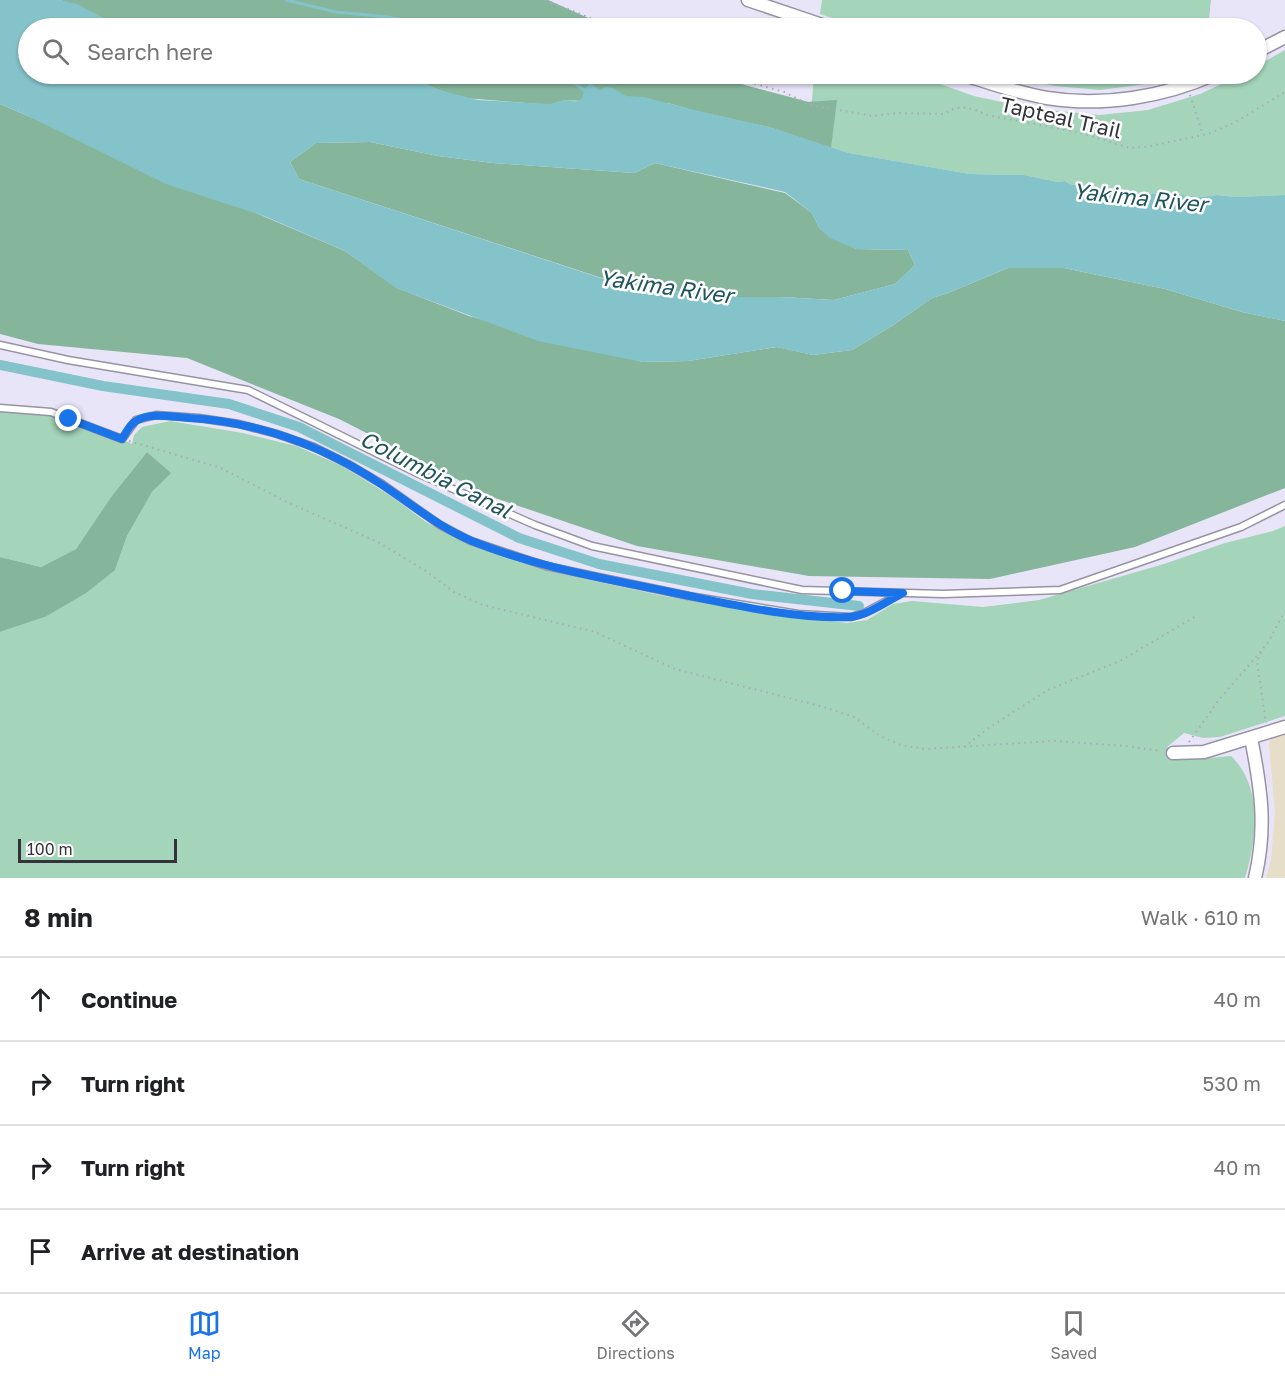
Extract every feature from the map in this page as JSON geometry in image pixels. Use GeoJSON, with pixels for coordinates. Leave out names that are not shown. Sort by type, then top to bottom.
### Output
{"type":"FeatureCollection","features":[{"type":"Feature","properties":{"kind":"street"},"geometry":{"type":"LineString","coordinates":[[748,0],[801,18]]}},
{"type":"Feature","properties":{"kind":"street"},"geometry":{"type":"LineString","coordinates":[[1267,47],[1285,37]]}},
{"type":"Feature","properties":{"kind":"street"},"geometry":{"type":"LineString","coordinates":[[996,84],[1030,94],[1084,101],[1149,95],[1189,84]]}},
{"type":"Feature","properties":{"kind":"street"},"geometry":{"type":"LineString","coordinates":[[1179,753],[1204,752],[1285,727]]}},
{"type":"Feature","properties":{"kind":"street"},"geometry":{"type":"LineString","coordinates":[[1251,738],[1262,809],[1262,838],[1255,878]]}},
{"type":"Feature","properties":{"kind":"lane"},"geometry":{"type":"LineString","coordinates":[[0,345],[68,360],[248,390],[419,474],[535,525],[592,546],[802,590],[942,594],[1060,590],[1241,527],[1285,505]]}},
{"type":"Feature","properties":{"kind":"lane"},"geometry":{"type":"LineString","coordinates":[[0,408],[51,412],[122,439],[136,420],[156,416],[219,421],[277,434],[314,447],[348,465],[382,484],[440,525],[471,541],[546,566],[689,596],[798,614],[851,617],[864,613],[903,593]]}},
{"type":"Feature","properties":{"kind":"path"},"geometry":{"type":"LineString","coordinates":[[545,0],[591,18]]}},
{"type":"Feature","properties":{"kind":"path","name":"Tapteal Trail"},"geometry":{"type":"LineString","coordinates":[[756,84],[784,92],[810,105],[873,116],[899,113],[945,114],[952,108],[975,109],[987,115],[1077,132],[1130,148],[1204,135],[1234,123],[1285,92]]}},
{"type":"Feature","properties":{"kind":"path"},"geometry":{"type":"LineString","coordinates":[[1189,92],[1204,135]]}},
{"type":"Feature","properties":{"kind":"path"},"geometry":{"type":"LineString","coordinates":[[122,439],[221,468],[289,503],[378,542],[426,571],[454,592],[483,605],[595,632],[675,669],[824,707],[854,717],[880,736],[901,745],[925,749],[1054,741],[1126,746],[1179,753],[1274,634],[1285,611]]}},
{"type":"Feature","properties":{"kind":"path"},"geometry":{"type":"LineString","coordinates":[[964,747],[990,727],[1048,690],[1122,660],[1196,616]]}},
{"type":"Feature","properties":{"kind":"path"},"geometry":{"type":"LineString","coordinates":[[1262,649],[1257,662],[1267,733]]}},
{"type":"Feature","properties":{"kind":"shaded area"},"geometry":{"type":"Polygon","coordinates":[[[60,0],[548,0],[588,18],[100,18],[60,0]]]}},
{"type":"Feature","properties":{"kind":"shaded area"},"geometry":{"type":"Polygon","coordinates":[[[822,0],[1211,0],[1209,18],[832,18],[820,14],[822,0]]]}},
{"type":"Feature","properties":{"kind":"shaded area"},"geometry":{"type":"Polygon","coordinates":[[[1285,50],[1285,195],[1201,197],[1164,193],[1149,194],[1070,184],[1065,181],[1058,182],[1024,175],[970,174],[849,153],[769,127],[741,122],[439,90],[425,84],[741,84],[809,102],[812,101],[813,84],[940,84],[974,96],[1029,108],[1099,115],[1148,110],[1200,94],[1222,84],[1267,84],[1267,60],[1285,50]]]}},
{"type":"Feature","properties":{"kind":"shaded area"},"geometry":{"type":"Polygon","coordinates":[[[425,84],[741,84],[808,102],[837,100],[831,148],[769,127],[669,103],[564,100],[552,104],[538,104],[465,98],[425,84]]]}},
{"type":"Feature","properties":{"kind":"shaded area"},"geometry":{"type":"Polygon","coordinates":[[[1045,84],[1144,84],[1100,90],[1045,84]]]}},
{"type":"Feature","properties":{"kind":"shaded area"},"geometry":{"type":"Polygon","coordinates":[[[0,104],[345,251],[397,288],[469,316],[643,362],[688,361],[777,347],[813,355],[852,350],[932,298],[1008,268],[1064,268],[1165,289],[1242,312],[1285,321],[1285,488],[1135,547],[990,579],[809,576],[637,546],[492,497],[339,419],[187,358],[38,344],[0,334],[0,104]]]}},
{"type":"Feature","properties":{"kind":"shaded area"},"geometry":{"type":"Polygon","coordinates":[[[370,142],[438,156],[493,163],[634,173],[655,163],[785,193],[812,213],[820,229],[856,249],[908,250],[915,265],[895,284],[834,300],[717,297],[611,281],[299,179],[290,162],[316,143],[370,142]]]}},
{"type":"Feature","properties":{"kind":"shaded area"},"geometry":{"type":"Polygon","coordinates":[[[0,408],[70,419],[132,444],[134,435],[142,427],[170,421],[243,433],[296,446],[342,466],[391,496],[426,522],[454,537],[548,571],[664,596],[757,612],[847,623],[867,620],[893,604],[912,601],[983,607],[1039,600],[1285,526],[1285,716],[1220,737],[1203,738],[1184,733],[1167,747],[1169,757],[1185,760],[1231,756],[1241,768],[1253,798],[1254,814],[1252,847],[1245,878],[0,878],[0,632],[45,617],[115,570],[127,536],[152,492],[170,473],[147,452],[111,497],[76,549],[41,567],[0,557],[0,408]]]}},
{"type":"Feature","properties":{"kind":"shaded area"},"geometry":{"type":"Polygon","coordinates":[[[147,452],[171,473],[152,492],[127,536],[115,570],[86,593],[45,617],[0,632],[0,557],[41,567],[76,549],[111,497],[147,452]]]}},
{"type":"Feature","properties":{"kind":"shaded area"},"geometry":{"type":"Polygon","coordinates":[[[1285,735],[1285,878],[1266,878],[1271,861],[1275,812],[1269,744],[1271,739],[1285,735]]]}},
{"type":"Feature","properties":{"kind":"water","name":"Yakima River"},"geometry":{"type":"Polygon","coordinates":[[[0,0],[60,0],[77,4],[103,18],[18,18],[18,84],[425,84],[478,100],[551,104],[564,100],[576,102],[582,98],[584,90],[591,84],[600,90],[605,87],[613,88],[626,96],[644,97],[769,127],[849,153],[970,174],[1024,175],[1058,182],[1065,181],[1070,184],[1149,194],[1164,193],[1201,197],[1285,195],[1285,321],[1242,312],[1165,289],[1064,268],[1008,268],[932,298],[852,350],[813,355],[776,347],[688,361],[643,362],[538,341],[396,288],[345,251],[264,216],[166,184],[0,104],[0,0]],[[370,142],[316,143],[290,162],[299,179],[610,281],[717,297],[834,300],[895,284],[915,265],[908,250],[856,249],[830,238],[820,229],[812,213],[785,192],[655,163],[634,173],[493,163],[438,156],[370,142]]]}},
{"type":"Feature","properties":{"kind":"waterway"},"geometry":{"type":"LineString","coordinates":[[286,0],[336,12],[393,18]]}},
{"type":"Feature","properties":{"kind":"waterway"},"geometry":{"type":"LineString","coordinates":[[576,84],[584,90]]}},
{"type":"Feature","properties":{"kind":"waterway","name":"Columbia Canal"},"geometry":{"type":"LineString","coordinates":[[0,365],[103,386],[229,404],[299,427],[519,538],[599,564],[752,594],[859,606]]}},
{"type":"Feature","properties":{"kind":"route"},"geometry":{"type":"LineString","coordinates":[[69,419],[122,439],[136,420],[156,416],[199,418],[239,424],[277,434],[314,447],[348,465],[382,484],[440,525],[471,541],[546,566],[707,599],[798,614],[851,617],[864,613],[903,593],[843,591]]}}]}
